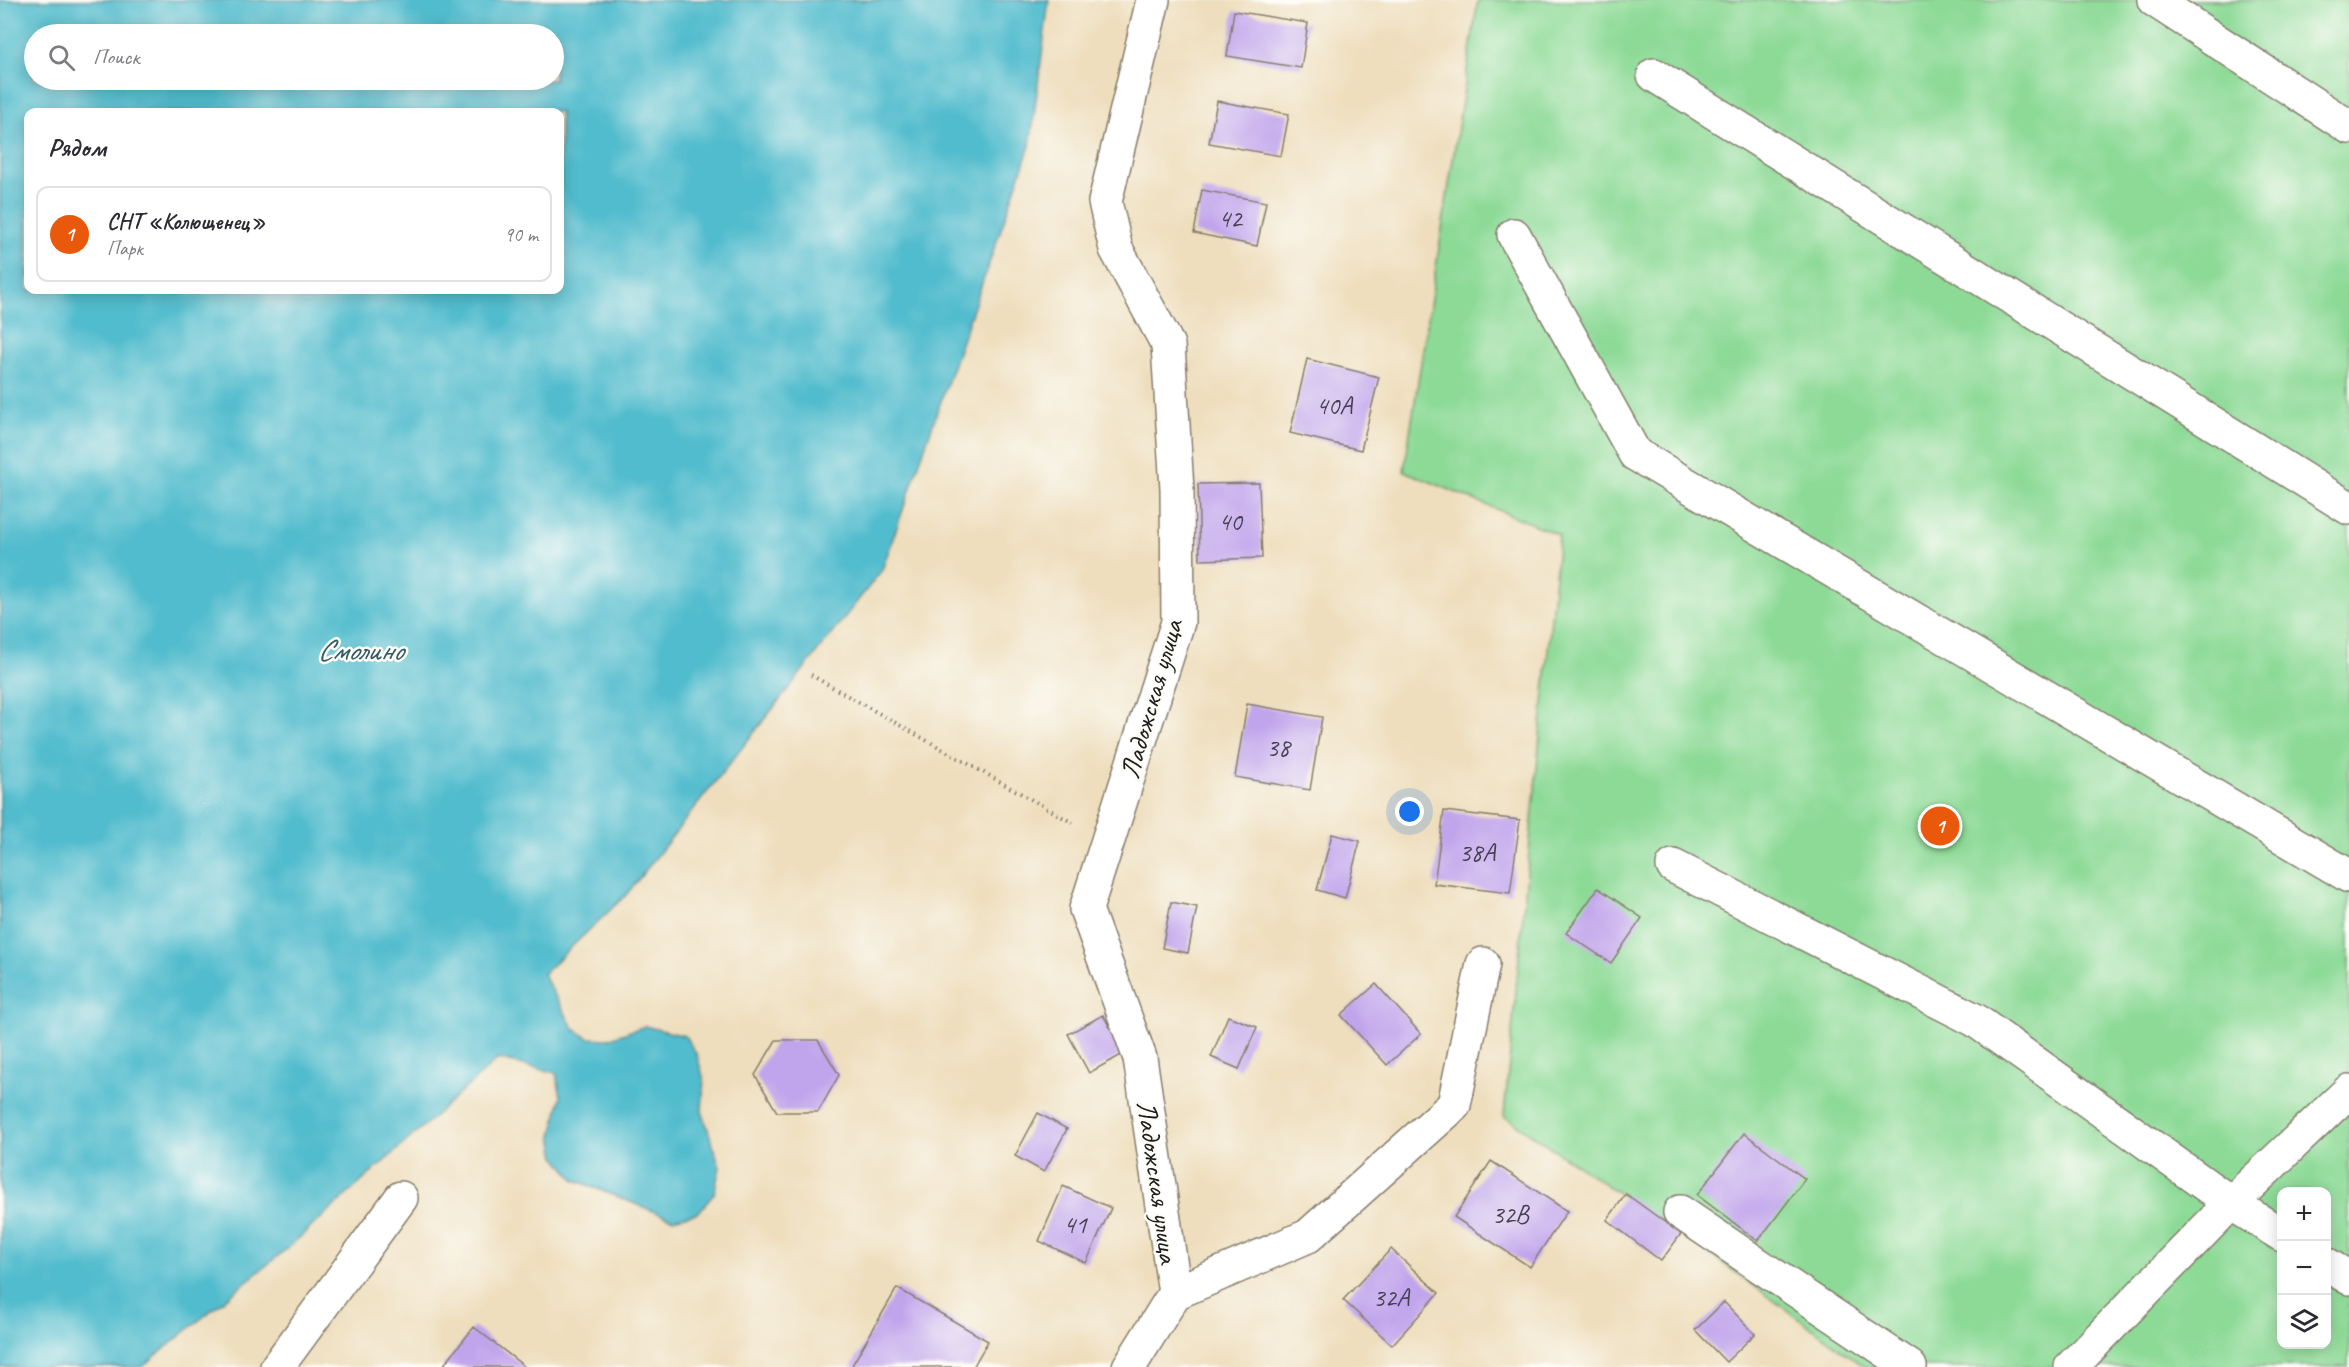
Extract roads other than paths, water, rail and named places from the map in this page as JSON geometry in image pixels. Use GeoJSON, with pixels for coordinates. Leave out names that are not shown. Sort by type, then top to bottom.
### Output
{"type":"FeatureCollection","features":[{"type":"Feature","properties":{"kind":"street","name":"Ладожская улица"},"geometry":{"type":"LineString","coordinates":[[1153,0],[1105,202],[1116,249],[1168,345],[1177,489],[1178,622],[1086,909],[1140,1058],[1174,1293]]}},
{"type":"Feature","properties":{"kind":"street"},"geometry":{"type":"LineString","coordinates":[[2154,0],[2349,127]]}},
{"type":"Feature","properties":{"kind":"street"},"geometry":{"type":"LineString","coordinates":[[1654,75],[2349,508]]}},
{"type":"Feature","properties":{"kind":"street"},"geometry":{"type":"LineString","coordinates":[[1514,235],[1635,454],[2349,876]]}},
{"type":"Feature","properties":{"kind":"street"},"geometry":{"type":"LineString","coordinates":[[1673,866],[1975,1020],[2231,1203],[2277,1232]]}},
{"type":"Feature","properties":{"kind":"street","name":"Ладожская улица"},"geometry":{"type":"LineString","coordinates":[[1129,1367],[1174,1293],[1308,1236],[1454,1105],[1483,964]]}},
{"type":"Feature","properties":{"kind":"street"},"geometry":{"type":"LineString","coordinates":[[2071,1367],[2231,1203],[2349,1091]]}},
{"type":"Feature","properties":{"kind":"street"},"geometry":{"type":"LineString","coordinates":[[277,1367],[401,1198]]}},
{"type":"Feature","properties":{"kind":"street"},"geometry":{"type":"LineString","coordinates":[[1680,1212],[1910,1367]]}},
{"type":"Feature","properties":{"kind":"street"},"geometry":{"type":"LineString","coordinates":[[2331,1267],[2349,1278]]}},
{"type":"Feature","properties":{"kind":"water","name":"Смолино"},"geometry":{"type":"Polygon","coordinates":[[[0,0],[1049,0],[1030,146],[882,570],[627,894],[543,974],[574,1029],[588,1038],[608,1039],[645,1026],[685,1036],[697,1055],[704,1080],[702,1111],[720,1167],[714,1194],[698,1213],[673,1219],[575,1180],[556,1158],[552,1136],[561,1096],[556,1073],[498,1059],[289,1247],[142,1367],[0,1367],[0,0]]]}},
{"type":"Feature","properties":{"kind":"place","name":"СНТ «Колющенец»"},"geometry":{"type":"Point","coordinates":[1940,826]}}]}
